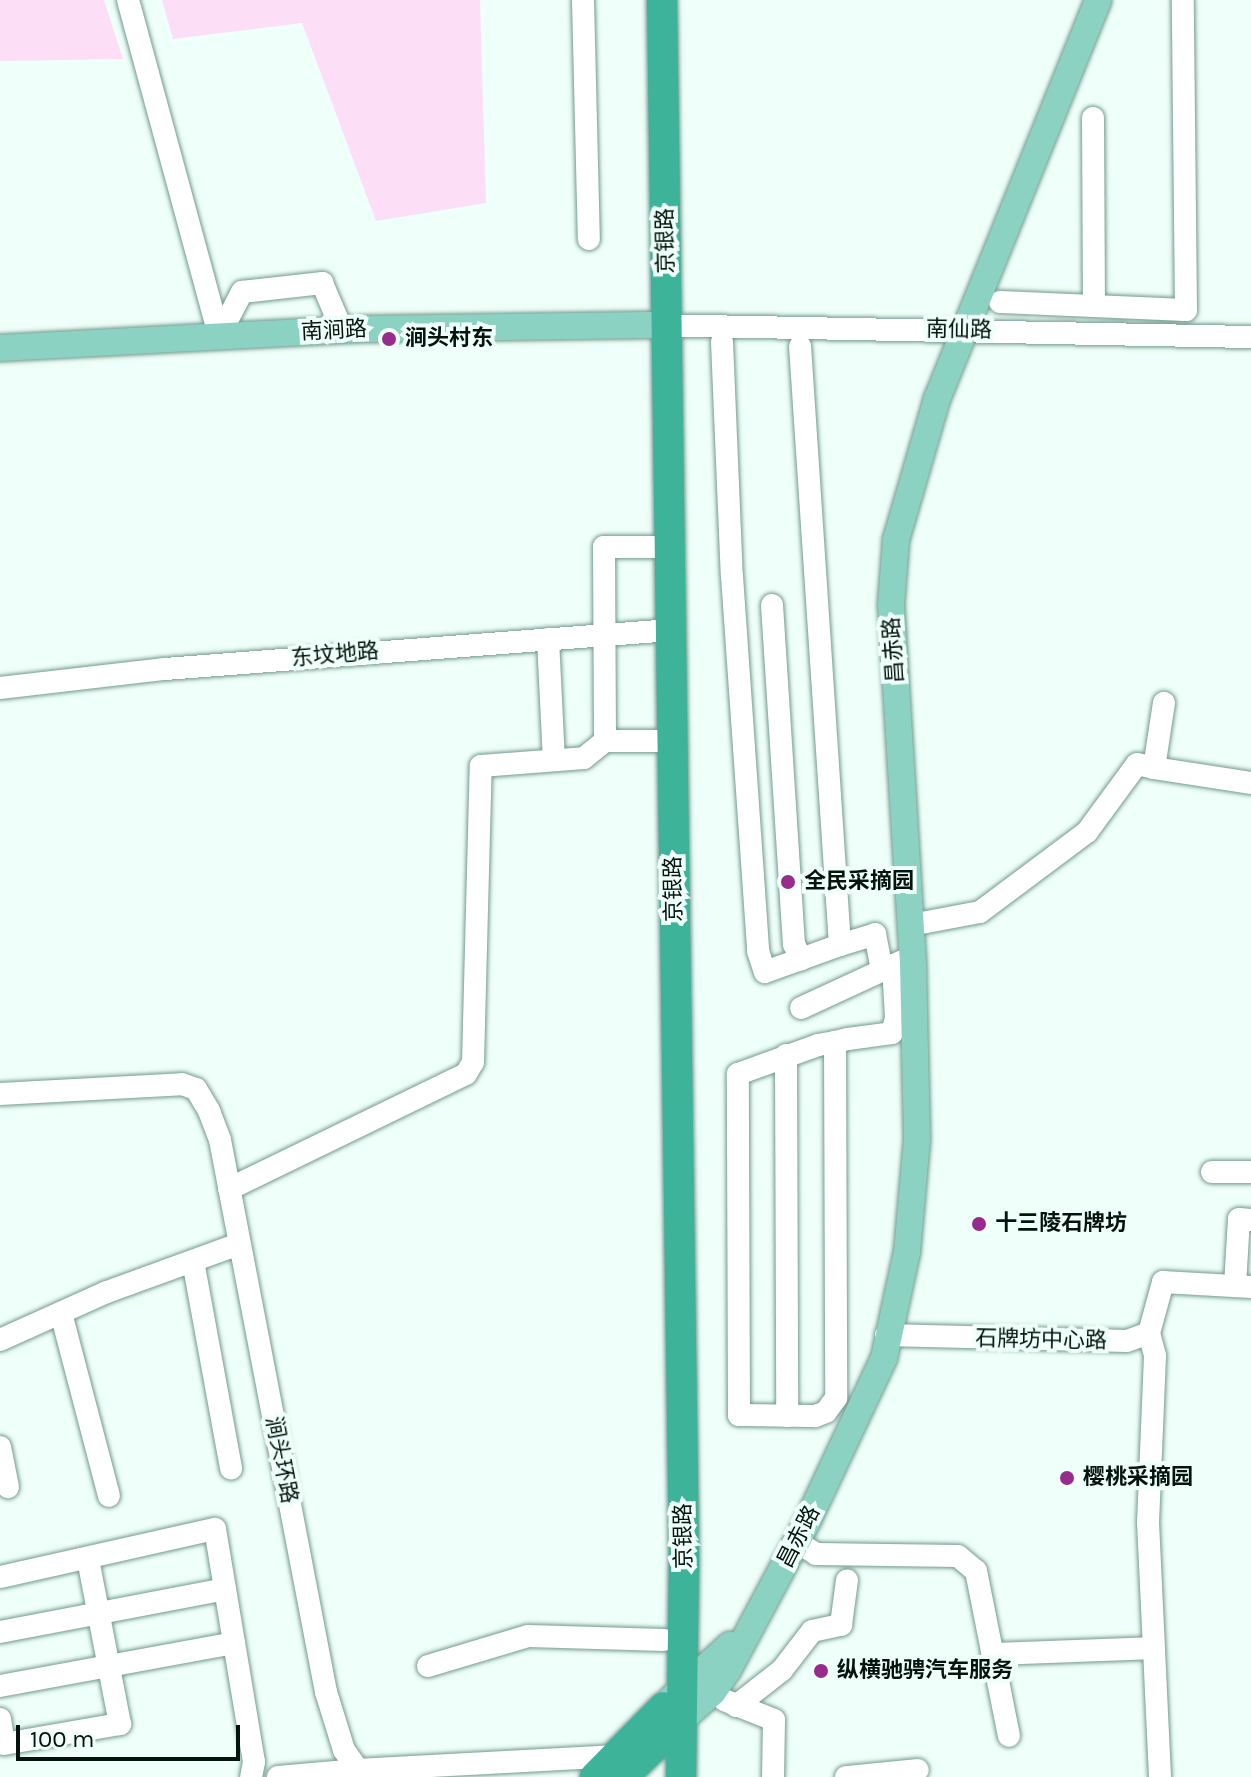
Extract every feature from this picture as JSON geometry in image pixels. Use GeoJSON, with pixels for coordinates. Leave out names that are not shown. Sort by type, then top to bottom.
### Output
{"type":"FeatureCollection","features":[{"type":"Feature","properties":{"kind":"highway","name":"京银路"},"geometry":{"type":"LineString","coordinates":[[648,0],[660,325],[670,1033],[664,1640],[681,1777]]}},
{"type":"Feature","properties":{"kind":"highway","name":"京银路"},"geometry":{"type":"LineString","coordinates":[[662,0],[655,547],[664,631],[659,741],[670,1033]]}},
{"type":"Feature","properties":{"kind":"highway","name":"京银路"},"geometry":{"type":"LineString","coordinates":[[663,1777],[672,1714],[684,1561],[670,1080]]}},
{"type":"Feature","properties":{"kind":"highway"},"geometry":{"type":"LineString","coordinates":[[612,1770],[672,1714]]}},
{"type":"Feature","properties":{"kind":"main road","name":"昌赤路"},"geometry":{"type":"LineString","coordinates":[[672,1714],[713,1692],[797,1542],[884,1358],[886,1335],[907,1252],[917,1139],[896,964],[911,925],[891,605],[896,540],[912,474],[964,330],[1098,0]]}},
{"type":"Feature","properties":{"kind":"main road","name":"南涧路"},"geometry":{"type":"LineString","coordinates":[[0,348],[342,330],[660,325]]}},
{"type":"Feature","properties":{"kind":"main road","name":"昌赤路"},"geometry":{"type":"LineString","coordinates":[[672,1714],[736,1638],[831,1455],[886,1335]]}},
{"type":"Feature","properties":{"kind":"street"},"geometry":{"type":"LineString","coordinates":[[128,0],[219,336]]}},
{"type":"Feature","properties":{"kind":"street"},"geometry":{"type":"LineString","coordinates":[[583,0],[589,239]]}},
{"type":"Feature","properties":{"kind":"street"},"geometry":{"type":"LineString","coordinates":[[1183,0],[1188,336]]}},
{"type":"Feature","properties":{"kind":"street"},"geometry":{"type":"LineString","coordinates":[[1093,118],[1094,306]]}},
{"type":"Feature","properties":{"kind":"street"},"geometry":{"type":"LineString","coordinates":[[219,336],[242,292],[322,283],[342,330]]}},
{"type":"Feature","properties":{"kind":"street"},"geometry":{"type":"LineString","coordinates":[[1000,302],[1186,310]]}},
{"type":"Feature","properties":{"kind":"street","name":"南仙路"},"geometry":{"type":"LineString","coordinates":[[660,325],[1251,337]]}},
{"type":"Feature","properties":{"kind":"street"},"geometry":{"type":"LineString","coordinates":[[722,342],[758,951],[765,972],[875,934],[896,964],[896,1018],[892,1033],[835,1042],[786,1055],[738,1074],[739,1415],[787,1416],[826,1412],[836,1398],[835,1042]]}},
{"type":"Feature","properties":{"kind":"street"},"geometry":{"type":"LineString","coordinates":[[800,346],[840,945]]}},
{"type":"Feature","properties":{"kind":"street"},"geometry":{"type":"LineString","coordinates":[[605,741],[604,547],[655,547]]}},
{"type":"Feature","properties":{"kind":"street"},"geometry":{"type":"LineString","coordinates":[[772,605],[794,944],[801,959]]}},
{"type":"Feature","properties":{"kind":"street","name":"东坟地路"},"geometry":{"type":"LineString","coordinates":[[0,688],[165,669],[664,631]]}},
{"type":"Feature","properties":{"kind":"street"},"geometry":{"type":"LineString","coordinates":[[548,639],[554,760]]}},
{"type":"Feature","properties":{"kind":"street"},"geometry":{"type":"LineString","coordinates":[[1154,768],[1164,703]]}},
{"type":"Feature","properties":{"kind":"street"},"geometry":{"type":"LineString","coordinates":[[229,1189],[466,1074],[473,1062],[481,766],[584,758],[605,741],[659,741]]}},
{"type":"Feature","properties":{"kind":"street"},"geometry":{"type":"LineString","coordinates":[[911,925],[980,912],[1087,832],[1137,764],[1251,783]]}},
{"type":"Feature","properties":{"kind":"street"},"geometry":{"type":"LineString","coordinates":[[801,1008],[896,964]]}},
{"type":"Feature","properties":{"kind":"street"},"geometry":{"type":"LineString","coordinates":[[786,1055],[787,1416]]}},
{"type":"Feature","properties":{"kind":"street","name":"涧头环路"},"geometry":{"type":"LineString","coordinates":[[0,1094],[182,1084],[196,1089],[220,1140],[326,1692],[344,1750],[358,1770]]}},
{"type":"Feature","properties":{"kind":"street"},"geometry":{"type":"LineString","coordinates":[[1212,1172],[1251,1172]]}},
{"type":"Feature","properties":{"kind":"street"},"geometry":{"type":"LineString","coordinates":[[1160,1777],[1148,1522],[1155,1356],[1149,1333],[1163,1282],[1243,1287],[1239,1219],[1251,1220]]}},
{"type":"Feature","properties":{"kind":"street"},"geometry":{"type":"LineString","coordinates":[[0,1340],[239,1244]]}},
{"type":"Feature","properties":{"kind":"street"},"geometry":{"type":"LineString","coordinates":[[193,1261],[231,1469]]}},
{"type":"Feature","properties":{"kind":"street"},"geometry":{"type":"LineString","coordinates":[[61,1313],[109,1496]]}},
{"type":"Feature","properties":{"kind":"street","name":"石牌坊中心路"},"geometry":{"type":"LineString","coordinates":[[886,1335],[1127,1341],[1149,1333]]}},
{"type":"Feature","properties":{"kind":"street"},"geometry":{"type":"LineString","coordinates":[[0,1447],[8,1487]]}},
{"type":"Feature","properties":{"kind":"street"},"geometry":{"type":"LineString","coordinates":[[0,1577],[88,1560],[104,1550],[215,1529],[254,1762],[251,1777]]}},
{"type":"Feature","properties":{"kind":"street"},"geometry":{"type":"LineString","coordinates":[[797,1542],[816,1554],[958,1556],[976,1571],[1009,1736]]}},
{"type":"Feature","properties":{"kind":"street"},"geometry":{"type":"LineString","coordinates":[[0,1719],[4,1744],[120,1724],[88,1560]]}},
{"type":"Feature","properties":{"kind":"street"},"geometry":{"type":"LineString","coordinates":[[736,1706],[782,1670],[812,1631],[841,1625],[847,1580]]}},
{"type":"Feature","properties":{"kind":"street"},"geometry":{"type":"LineString","coordinates":[[0,1632],[225,1589]]}},
{"type":"Feature","properties":{"kind":"street"},"geometry":{"type":"LineString","coordinates":[[428,1666],[528,1636],[664,1640]]}},
{"type":"Feature","properties":{"kind":"street"},"geometry":{"type":"LineString","coordinates":[[0,1686],[234,1643]]}},
{"type":"Feature","properties":{"kind":"street"},"geometry":{"type":"LineString","coordinates":[[992,1654],[1152,1648]]}},
{"type":"Feature","properties":{"kind":"street"},"geometry":{"type":"LineString","coordinates":[[713,1692],[736,1706],[774,1720],[773,1777]]}},
{"type":"Feature","properties":{"kind":"street"},"geometry":{"type":"LineString","coordinates":[[278,1777],[358,1770],[612,1770]]}},
{"type":"Feature","properties":{"kind":"street"},"geometry":{"type":"LineString","coordinates":[[846,1777],[918,1770]]}},
{"type":"Feature","properties":{"kind":"shaded area"},"geometry":{"type":"Polygon","coordinates":[[[0,0],[104,0],[123,59],[0,61],[0,0]]]}},
{"type":"Feature","properties":{"kind":"shaded area"},"geometry":{"type":"Polygon","coordinates":[[[162,0],[480,0],[486,203],[376,221],[302,23],[173,39],[162,0]]]}},
{"type":"Feature","properties":{"kind":"place","name":"涧头村东"},"geometry":{"type":"Point","coordinates":[389,339]}},
{"type":"Feature","properties":{"kind":"place","name":"全民采摘园"},"geometry":{"type":"Point","coordinates":[788,882]}},
{"type":"Feature","properties":{"kind":"place","name":"十三陵石牌坊"},"geometry":{"type":"Point","coordinates":[979,1224]}},
{"type":"Feature","properties":{"kind":"place","name":"樱桃采摘园"},"geometry":{"type":"Point","coordinates":[1067,1478]}},
{"type":"Feature","properties":{"kind":"place","name":"纵横驰骋汽车服务"},"geometry":{"type":"Point","coordinates":[821,1671]}}]}
